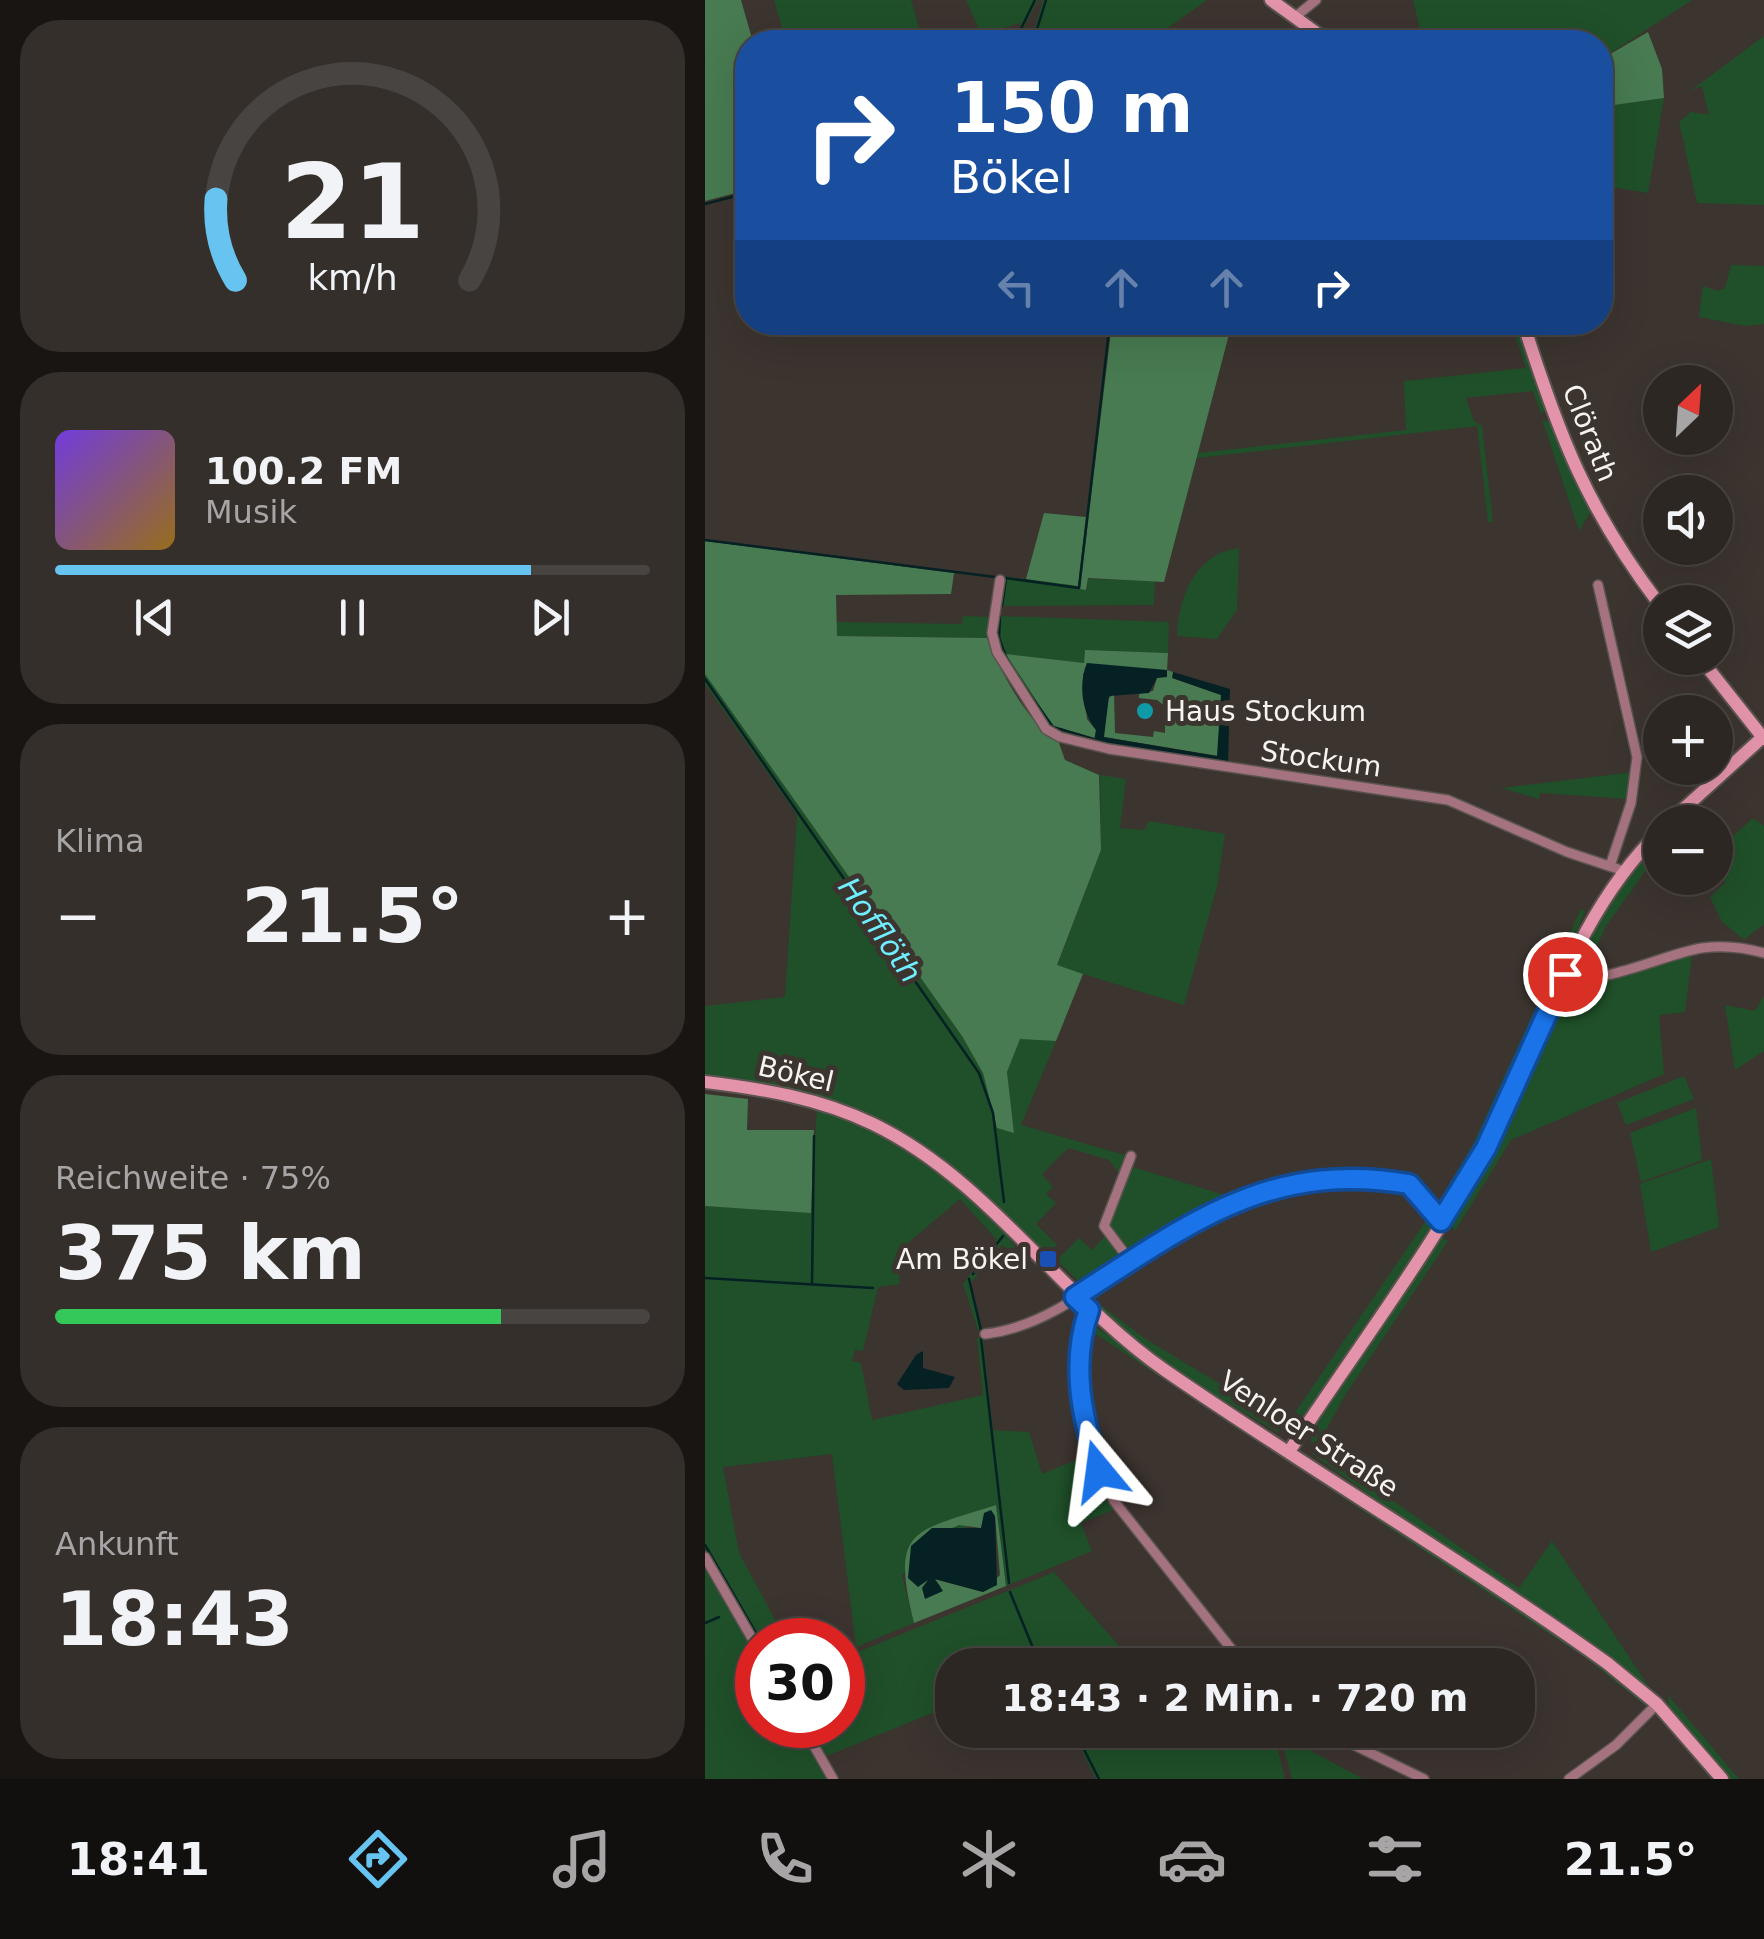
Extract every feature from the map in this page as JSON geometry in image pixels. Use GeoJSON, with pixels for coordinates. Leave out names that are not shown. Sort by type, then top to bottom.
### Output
{"type":"FeatureCollection","features":[{"type":"Feature","properties":{"kind":"main road"},"geometry":{"type":"LineString","coordinates":[[1271,0],[1313,30]]}},
{"type":"Feature","properties":{"kind":"main road","name":"Clörath"},"geometry":{"type":"LineString","coordinates":[[1527,335],[1572,466],[1621,552],[1645,585]]}},
{"type":"Feature","properties":{"kind":"main road"},"geometry":{"type":"LineString","coordinates":[[1688,805],[1763,738],[1713,675]]}},
{"type":"Feature","properties":{"kind":"main road"},"geometry":{"type":"LineString","coordinates":[[1290,1450],[1486,1148],[1594,915],[1643,850]]}},
{"type":"Feature","properties":{"kind":"main road","name":"Bökel"},"geometry":{"type":"LineString","coordinates":[[705,1082],[777,1091],[873,1124]]}},
{"type":"Feature","properties":{"kind":"main road","name":"Venloer Straße"},"geometry":{"type":"LineString","coordinates":[[873,1124],[948,1172],[1089,1310],[1168,1372],[1584,1646],[1657,1704],[1722,1779]]}},
{"type":"Feature","properties":{"kind":"street"},"geometry":{"type":"LineString","coordinates":[[1295,17],[1316,0]]}},
{"type":"Feature","properties":{"kind":"street","name":"Stockum"},"geometry":{"type":"LineString","coordinates":[[1000,580],[992,633],[997,652],[1047,729],[1060,737],[1145,754],[1449,800],[1624,871]]}},
{"type":"Feature","properties":{"kind":"street"},"geometry":{"type":"LineString","coordinates":[[1598,585],[1630,711],[1637,757],[1629,808],[1609,866]]}},
{"type":"Feature","properties":{"kind":"street"},"geometry":{"type":"LineString","coordinates":[[1565,974],[1585,979],[1700,948],[1738,946],[1764,953]]}},
{"type":"Feature","properties":{"kind":"street"},"geometry":{"type":"LineString","coordinates":[[1131,1156],[1104,1226],[1131,1262]]}},
{"type":"Feature","properties":{"kind":"street"},"geometry":{"type":"LineString","coordinates":[[985,1334],[1030,1323],[1131,1262],[1189,1221],[1247,1198],[1333,1176],[1409,1184],[1441,1221]]}},
{"type":"Feature","properties":{"kind":"street"},"geometry":{"type":"LineString","coordinates":[[1089,1310],[1079,1338],[1079,1391],[1099,1471],[1114,1501],[1231,1648]]}},
{"type":"Feature","properties":{"kind":"street"},"geometry":{"type":"LineString","coordinates":[[705,1556],[740,1618]]}},
{"type":"Feature","properties":{"kind":"street"},"geometry":{"type":"LineString","coordinates":[[1569,1779],[1616,1744],[1657,1704]]}},
{"type":"Feature","properties":{"kind":"street"},"geometry":{"type":"LineString","coordinates":[[815,1748],[833,1779]]}},
{"type":"Feature","properties":{"kind":"street"},"geometry":{"type":"LineString","coordinates":[[1360,1748],[1424,1779]]}},
{"type":"Feature","properties":{"kind":"green space"},"geometry":{"type":"Polygon","coordinates":[[[705,0],[741,0],[750,30],[735,30],[735,193],[705,201],[705,0]]]}},
{"type":"Feature","properties":{"kind":"green space"},"geometry":{"type":"Polygon","coordinates":[[[774,0],[911,0],[920,30],[783,30],[774,0]]]}},
{"type":"Feature","properties":{"kind":"green space"},"geometry":{"type":"Polygon","coordinates":[[[966,0],[1038,0],[1023,30],[1021,23],[979,30],[966,0]]]}},
{"type":"Feature","properties":{"kind":"green space"},"geometry":{"type":"Polygon","coordinates":[[[1043,0],[1207,0],[1165,30],[1034,30],[1043,0]]]}},
{"type":"Feature","properties":{"kind":"green space"},"geometry":{"type":"Polygon","coordinates":[[[1413,0],[1692,0],[1613,52],[1613,30],[1420,30],[1413,0]]]}},
{"type":"Feature","properties":{"kind":"green space"},"geometry":{"type":"Polygon","coordinates":[[[1648,32],[1662,69],[1664,98],[1613,105],[1613,52],[1648,32]]]}},
{"type":"Feature","properties":{"kind":"green space"},"geometry":{"type":"Polygon","coordinates":[[[1764,36],[1764,205],[1697,203],[1679,122],[1691,112],[1709,115],[1702,86],[1690,91],[1764,36]]]}},
{"type":"Feature","properties":{"kind":"green space"},"geometry":{"type":"Polygon","coordinates":[[[1664,98],[1648,193],[1613,187],[1613,105],[1664,98]]]}},
{"type":"Feature","properties":{"kind":"green space"},"geometry":{"type":"Polygon","coordinates":[[[1731,265],[1764,266],[1764,324],[1745,326],[1699,317],[1703,286],[1718,291],[1725,288],[1731,265]]]}},
{"type":"Feature","properties":{"kind":"green space"},"geometry":{"type":"Polygon","coordinates":[[[1108,335],[1081,589],[1087,590],[1088,579],[1155,581],[1154,605],[1001,606],[1002,576],[1078,585],[1108,335]]]}},
{"type":"Feature","properties":{"kind":"green space"},"geometry":{"type":"Polygon","coordinates":[[[1111,335],[1229,335],[1164,582],[1088,578],[1086,590],[1080,589],[1111,335]]]}},
{"type":"Feature","properties":{"kind":"green space"},"geometry":{"type":"Polygon","coordinates":[[[1515,335],[1523,335],[1547,409],[1541,414],[1533,391],[1466,398],[1474,421],[1482,426],[1493,522],[1488,522],[1477,426],[1197,458],[1198,453],[1406,430],[1404,381],[1526,368],[1515,335]]]}},
{"type":"Feature","properties":{"kind":"green space"},"geometry":{"type":"Polygon","coordinates":[[[1542,419],[1552,424],[1591,511],[1579,531],[1542,419]]]}},
{"type":"Feature","properties":{"kind":"green space"},"geometry":{"type":"Polygon","coordinates":[[[1044,513],[1086,517],[1078,586],[1026,579],[1044,513]]]}},
{"type":"Feature","properties":{"kind":"green space"},"geometry":{"type":"Polygon","coordinates":[[[705,541],[954,573],[951,594],[836,595],[837,636],[987,638],[1016,695],[1035,722],[1058,740],[1065,760],[1099,775],[1101,850],[1057,965],[1083,974],[1056,1041],[1020,1039],[1007,1072],[1014,1133],[997,1128],[983,1073],[962,1036],[705,674],[705,541]]]}},
{"type":"Feature","properties":{"kind":"green space"},"geometry":{"type":"Polygon","coordinates":[[[1239,548],[1237,610],[1217,639],[1177,636],[1185,593],[1200,568],[1224,552],[1239,548]]]}},
{"type":"Feature","properties":{"kind":"green space"},"geometry":{"type":"Polygon","coordinates":[[[963,616],[989,617],[987,638],[837,636],[836,622],[962,624],[963,616]]]}},
{"type":"Feature","properties":{"kind":"green space"},"geometry":{"type":"Polygon","coordinates":[[[999,616],[1169,622],[1168,653],[1085,651],[1084,663],[1053,726],[1094,741],[1060,732],[1046,721],[1001,652],[999,616]]]}},
{"type":"Feature","properties":{"kind":"green space"},"geometry":{"type":"Polygon","coordinates":[[[1085,650],[1168,653],[1167,670],[1173,672],[1173,678],[1221,695],[1218,756],[1103,737],[1107,700],[1114,693],[1115,733],[1153,737],[1154,731],[1165,733],[1165,706],[1157,700],[1139,698],[1139,694],[1153,691],[1157,678],[1083,673],[1087,719],[1096,730],[1095,738],[1053,726],[1006,654],[1084,663],[1085,650]]]}},
{"type":"Feature","properties":{"kind":"green space"},"geometry":{"type":"Polygon","coordinates":[[[705,674],[962,1036],[983,1073],[997,1128],[1014,1132],[1007,1072],[1020,1038],[1056,1041],[1021,1125],[1128,1156],[1121,1175],[1109,1160],[1068,1148],[1042,1174],[1053,1187],[1046,1194],[1056,1203],[1036,1224],[1057,1245],[1050,1252],[1053,1256],[1032,1247],[878,1121],[705,1077],[705,1006],[785,997],[797,815],[705,684],[705,674]]]}},
{"type":"Feature","properties":{"kind":"green space"},"geometry":{"type":"Polygon","coordinates":[[[1634,772],[1628,799],[1540,793],[1539,799],[1502,788],[1634,772]]]}},
{"type":"Feature","properties":{"kind":"green space"},"geometry":{"type":"Polygon","coordinates":[[[1100,775],[1126,779],[1120,828],[1144,830],[1149,821],[1225,834],[1217,886],[1184,1005],[1057,966],[1101,850],[1100,775]]]}},
{"type":"Feature","properties":{"kind":"green space"},"geometry":{"type":"Polygon","coordinates":[[[1753,818],[1764,826],[1764,924],[1744,940],[1722,922],[1710,897],[1733,895],[1733,836],[1753,818]]]}},
{"type":"Feature","properties":{"kind":"green space"},"geometry":{"type":"Polygon","coordinates":[[[1643,857],[1643,874],[1606,926],[1583,976],[1571,969],[1608,899],[1643,857]]]}},
{"type":"Feature","properties":{"kind":"green space"},"geometry":{"type":"Polygon","coordinates":[[[1581,909],[1585,911],[1505,1097],[1447,1204],[1437,1204],[1473,1144],[1581,909]]]}},
{"type":"Feature","properties":{"kind":"green space"},"geometry":{"type":"Polygon","coordinates":[[[1692,955],[1685,1012],[1659,1015],[1664,1074],[1511,1140],[1455,1231],[1449,1221],[1565,982],[1580,985],[1692,955]]]}},
{"type":"Feature","properties":{"kind":"green space"},"geometry":{"type":"Polygon","coordinates":[[[1764,996],[1764,1051],[1735,1070],[1725,1005],[1755,1011],[1764,996]]]}},
{"type":"Feature","properties":{"kind":"green space"},"geometry":{"type":"Polygon","coordinates":[[[1684,1076],[1694,1099],[1626,1125],[1617,1103],[1684,1076]]]}},
{"type":"Feature","properties":{"kind":"green space"},"geometry":{"type":"Polygon","coordinates":[[[705,1094],[748,1099],[747,1130],[814,1130],[811,1213],[705,1206],[705,1094]]]}},
{"type":"Feature","properties":{"kind":"green space"},"geometry":{"type":"Polygon","coordinates":[[[817,1105],[919,1158],[965,1191],[1005,1232],[1027,1264],[1002,1245],[970,1284],[983,1331],[978,1330],[963,1284],[997,1240],[960,1199],[896,1253],[900,1284],[878,1287],[863,1351],[855,1350],[852,1361],[861,1363],[872,1420],[983,1395],[977,1338],[983,1337],[993,1430],[1029,1432],[1042,1474],[1086,1456],[1113,1510],[1081,1523],[1092,1551],[1006,1586],[996,1506],[902,1575],[914,1623],[865,1643],[865,1618],[852,1618],[832,1454],[723,1467],[739,1553],[774,1618],[744,1618],[705,1550],[705,1206],[811,1212],[817,1105]]]}},
{"type":"Feature","properties":{"kind":"green space"},"geometry":{"type":"Polygon","coordinates":[[[1696,1108],[1702,1160],[1641,1182],[1630,1133],[1696,1108]]]}},
{"type":"Feature","properties":{"kind":"green space"},"geometry":{"type":"Polygon","coordinates":[[[1711,1159],[1719,1227],[1651,1252],[1640,1184],[1711,1159]]]}},
{"type":"Feature","properties":{"kind":"green space"},"geometry":{"type":"Polygon","coordinates":[[[1129,1166],[1231,1197],[1184,1217],[1129,1254],[1107,1226],[1129,1166]]]}},
{"type":"Feature","properties":{"kind":"green space"},"geometry":{"type":"Polygon","coordinates":[[[1412,1191],[1431,1212],[1432,1227],[1306,1413],[1277,1432],[1173,1370],[1090,1304],[1089,1296],[1144,1338],[1281,1421],[1290,1420],[1425,1222],[1428,1214],[1412,1191]]]}},
{"type":"Feature","properties":{"kind":"green space"},"geometry":{"type":"Polygon","coordinates":[[[1107,1234],[1121,1252],[1120,1263],[1081,1284],[1057,1260],[1079,1238],[1092,1250],[1107,1234]]]}},
{"type":"Feature","properties":{"kind":"green space"},"geometry":{"type":"Polygon","coordinates":[[[1437,1234],[1448,1241],[1344,1397],[1320,1441],[1322,1452],[1519,1588],[1552,1541],[1655,1696],[1312,1454],[1311,1437],[1325,1409],[1437,1234]]]}},
{"type":"Feature","properties":{"kind":"green space"},"geometry":{"type":"Polygon","coordinates":[[[1097,1328],[1589,1655],[1648,1702],[1649,1709],[1602,1754],[1559,1779],[1599,1754],[1647,1707],[1586,1658],[1091,1331],[1097,1328]]]}},
{"type":"Feature","properties":{"kind":"green space"},"geometry":{"type":"Polygon","coordinates":[[[996,1505],[1006,1586],[914,1623],[905,1568],[908,1551],[915,1538],[945,1521],[996,1505]],[[995,1516],[981,1528],[959,1525],[911,1546],[927,1579],[941,1587],[934,1579],[983,1592],[1000,1575],[995,1516]]]}},
{"type":"Feature","properties":{"kind":"green space"},"geometry":{"type":"Polygon","coordinates":[[[705,1568],[735,1620],[735,1748],[809,1748],[827,1779],[705,1779],[705,1568]]]}},
{"type":"Feature","properties":{"kind":"green space"},"geometry":{"type":"Polygon","coordinates":[[[1054,1572],[1121,1648],[935,1648],[935,1712],[865,1740],[865,1649],[1054,1572]]]}},
{"type":"Feature","properties":{"kind":"green space"},"geometry":{"type":"Polygon","coordinates":[[[1668,1695],[1739,1779],[1727,1779],[1669,1709],[1668,1695]]]}},
{"type":"Feature","properties":{"kind":"green space"},"geometry":{"type":"Polygon","coordinates":[[[819,1748],[846,1748],[824,1757],[819,1748]]]}},
{"type":"Feature","properties":{"kind":"green space"},"geometry":{"type":"Polygon","coordinates":[[[1080,1748],[1277,1748],[1285,1779],[1096,1779],[1080,1748]]]}},
{"type":"Feature","properties":{"kind":"green space"},"geometry":{"type":"Polygon","coordinates":[[[1283,1748],[1306,1748],[1363,1779],[1292,1779],[1283,1748]]]}},
{"type":"Feature","properties":{"kind":"water"},"geometry":{"type":"Polygon","coordinates":[[[1087,663],[1167,670],[1167,677],[1157,678],[1149,693],[1109,696],[1104,737],[1217,756],[1221,695],[1172,678],[1173,672],[1230,689],[1228,765],[1094,741],[1096,730],[1083,698],[1087,663]]]}},
{"type":"Feature","properties":{"kind":"water"},"geometry":{"type":"Polygon","coordinates":[[[923,1351],[923,1368],[955,1377],[949,1388],[904,1390],[897,1384],[916,1355],[923,1351]]]}},
{"type":"Feature","properties":{"kind":"water"},"geometry":{"type":"Polygon","coordinates":[[[991,1510],[995,1516],[997,1585],[983,1592],[935,1579],[943,1591],[925,1599],[922,1588],[928,1580],[918,1587],[908,1578],[911,1546],[932,1528],[981,1528],[984,1513],[991,1510]]]}},
{"type":"Feature","properties":{"kind":"waterway"},"geometry":{"type":"LineString","coordinates":[[1020,30],[1035,0]]}},
{"type":"Feature","properties":{"kind":"waterway"},"geometry":{"type":"LineString","coordinates":[[1037,30],[1046,0]]}},
{"type":"Feature","properties":{"kind":"waterway"},"geometry":{"type":"LineString","coordinates":[[705,204],[735,196]]}},
{"type":"Feature","properties":{"kind":"waterway"},"geometry":{"type":"LineString","coordinates":[[1002,606],[1006,578],[1079,588],[1108,335]]}},
{"type":"Feature","properties":{"kind":"waterway"},"geometry":{"type":"LineString","coordinates":[[705,540],[995,577]]}},
{"type":"Feature","properties":{"kind":"waterway"},"geometry":{"type":"LineString","coordinates":[[1000,616],[999,638],[1008,662]]}},
{"type":"Feature","properties":{"kind":"waterway","name":"Hofflöth"},"geometry":{"type":"LineString","coordinates":[[705,679],[979,1073],[993,1113],[1004,1202]]}},
{"type":"Feature","properties":{"kind":"waterway"},"geometry":{"type":"LineString","coordinates":[[1023,685],[1053,727],[1093,739]]}},
{"type":"Feature","properties":{"kind":"waterway"},"geometry":{"type":"LineString","coordinates":[[812,1284],[814,1136]]}},
{"type":"Feature","properties":{"kind":"waterway","name":"Hofflöth"},"geometry":{"type":"LineString","coordinates":[[973,1274],[1003,1236]]}},
{"type":"Feature","properties":{"kind":"waterway"},"geometry":{"type":"LineString","coordinates":[[705,1278],[873,1288]]}},
{"type":"Feature","properties":{"kind":"waterway","name":"Hofflöth"},"geometry":{"type":"LineString","coordinates":[[969,1279],[981,1330]]}},
{"type":"Feature","properties":{"kind":"waterway","name":"Hofflöth"},"geometry":{"type":"LineString","coordinates":[[981,1338],[1009,1583]]}},
{"type":"Feature","properties":{"kind":"waterway"},"geometry":{"type":"LineString","coordinates":[[705,1545],[747,1618]]}},
{"type":"Feature","properties":{"kind":"waterway","name":"Hofflöth"},"geometry":{"type":"LineString","coordinates":[[1010,1592],[1033,1648]]}},
{"type":"Feature","properties":{"kind":"waterway"},"geometry":{"type":"LineString","coordinates":[[705,1623],[719,1617]]}},
{"type":"Feature","properties":{"kind":"waterway","name":"Hofflöth"},"geometry":{"type":"LineString","coordinates":[[1083,1748],[1099,1779]]}},
{"type":"Feature","properties":{"kind":"place","name":"Haus Stockum"},"geometry":{"type":"Point","coordinates":[1145,711]}},
{"type":"Feature","properties":{"kind":"place","name":"Am Bökel"},"geometry":{"type":"Point","coordinates":[1048,1259]}},
{"type":"Feature","properties":{"kind":"route"},"geometry":{"type":"LineString","coordinates":[[1099,1471],[1079,1391],[1079,1338],[1089,1310],[1075,1297],[1189,1221],[1247,1198],[1333,1176],[1366,1176],[1409,1184],[1423,1195],[1441,1221],[1486,1148],[1565,974]]}}]}
